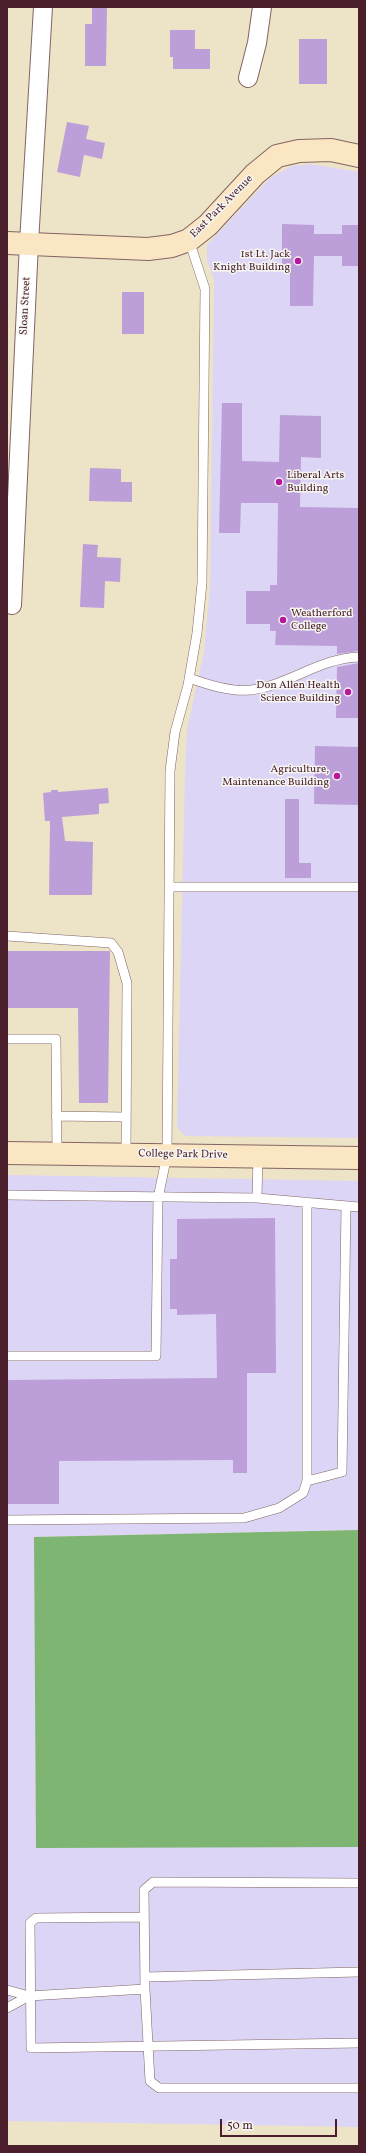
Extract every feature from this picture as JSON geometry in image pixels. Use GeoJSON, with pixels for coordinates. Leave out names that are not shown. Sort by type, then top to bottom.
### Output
{"type":"FeatureCollection","features":[{"type":"Feature","properties":{"kind":"street","name":"Sloan Street"},"geometry":{"type":"LineString","coordinates":[[10,604],[43,7]]}},
{"type":"Feature","properties":{"kind":"street"},"geometry":{"type":"LineString","coordinates":[[248,78],[257,43],[262,7]]}},
{"type":"Feature","properties":{"kind":"street","name":"East Park Avenue"},"geometry":{"type":"LineString","coordinates":[[7,243],[148,249],[172,246],[189,240],[208,225],[256,174],[278,156],[300,151],[331,150],[359,156]]}},
{"type":"Feature","properties":{"kind":"street","name":"College Park Drive"},"geometry":{"type":"LineString","coordinates":[[7,1153],[167,1154],[359,1158]]}},
{"type":"Feature","properties":{"kind":"lane"},"geometry":{"type":"LineString","coordinates":[[7,1356],[156,1356],[158,1198],[167,1154],[170,772],[175,732],[189,678],[197,633],[202,583],[205,297],[200,269],[189,240]]}},
{"type":"Feature","properties":{"kind":"lane"},"geometry":{"type":"LineString","coordinates":[[189,678],[232,690],[251,690],[271,685],[338,660],[359,657]]}},
{"type":"Feature","properties":{"kind":"lane"},"geometry":{"type":"LineString","coordinates":[[169,887],[359,887]]}},
{"type":"Feature","properties":{"kind":"lane"},"geometry":{"type":"LineString","coordinates":[[7,936],[111,943],[118,952],[127,983],[126,1154]]}},
{"type":"Feature","properties":{"kind":"lane"},"geometry":{"type":"LineString","coordinates":[[7,1039],[56,1039],[57,1153]]}},
{"type":"Feature","properties":{"kind":"lane"},"geometry":{"type":"LineString","coordinates":[[56,1116],[126,1116]]}},
{"type":"Feature","properties":{"kind":"lane"},"geometry":{"type":"LineString","coordinates":[[257,1198],[258,1156]]}},
{"type":"Feature","properties":{"kind":"lane"},"geometry":{"type":"LineString","coordinates":[[7,1195],[257,1198],[359,1207]]}},
{"type":"Feature","properties":{"kind":"lane"},"geometry":{"type":"LineString","coordinates":[[7,1520],[244,1518],[279,1508],[303,1493],[307,1481],[307,1202]]}},
{"type":"Feature","properties":{"kind":"lane"},"geometry":{"type":"LineString","coordinates":[[307,1481],[342,1472],[346,1206]]}},
{"type":"Feature","properties":{"kind":"lane"},"geometry":{"type":"LineString","coordinates":[[359,1883],[153,1882],[144,1890],[145,1990],[150,2081],[159,2088],[359,2088]]}},
{"type":"Feature","properties":{"kind":"lane"},"geometry":{"type":"LineString","coordinates":[[144,1916],[36,1918],[30,1923],[30,2048],[359,2043]]}},
{"type":"Feature","properties":{"kind":"lane"},"geometry":{"type":"LineString","coordinates":[[145,1977],[359,1972]]}},
{"type":"Feature","properties":{"kind":"lane"},"geometry":{"type":"LineString","coordinates":[[7,1990],[29,1996],[145,1990]]}},
{"type":"Feature","properties":{"kind":"lane"},"geometry":{"type":"LineString","coordinates":[[7,2008],[29,1996]]}},
{"type":"Feature","properties":{"kind":"shaded area","name":"Weatherford College"},"geometry":{"type":"Polygon","coordinates":[[[311,164],[359,172],[359,1138],[185,1136],[177,1127],[187,730],[204,651],[210,589],[214,280],[207,260],[207,245],[270,178],[292,166],[311,164]]]}},
{"type":"Feature","properties":{"kind":"shaded area"},"geometry":{"type":"Polygon","coordinates":[[[7,1175],[359,1181],[359,1530],[34,1537],[36,1847],[359,1847],[359,2127],[7,2121],[7,1175]]]}},
{"type":"Feature","properties":{"kind":"green space"},"geometry":{"type":"Polygon","coordinates":[[[359,1530],[359,1847],[36,1848],[34,1537],[359,1530]]]}},
{"type":"Feature","properties":{"kind":"building"},"geometry":{"type":"Polygon","coordinates":[[[92,7],[107,7],[106,66],[85,66],[85,24],[92,24],[92,7]]]}},
{"type":"Feature","properties":{"kind":"building"},"geometry":{"type":"Polygon","coordinates":[[[170,30],[195,30],[195,49],[210,49],[210,69],[173,69],[173,57],[170,57],[170,30]]]}},
{"type":"Feature","properties":{"kind":"building"},"geometry":{"type":"Polygon","coordinates":[[[299,39],[327,39],[327,84],[299,84],[299,39]]]}},
{"type":"Feature","properties":{"kind":"building"},"geometry":{"type":"Polygon","coordinates":[[[67,122],[89,126],[86,139],[105,143],[102,159],[84,155],[80,177],[57,172],[67,122]]]}},
{"type":"Feature","properties":{"kind":"building","name":"1st Lt. Jack Knight Building"},"geometry":{"type":"Polygon","coordinates":[[[282,224],[314,225],[314,234],[342,234],[342,225],[359,225],[359,266],[342,266],[342,256],[314,256],[313,306],[290,306],[290,266],[282,265],[282,224]]]}},
{"type":"Feature","properties":{"kind":"building"},"geometry":{"type":"Polygon","coordinates":[[[122,292],[144,292],[144,334],[122,334],[122,292]]]}},
{"type":"Feature","properties":{"kind":"building"},"geometry":{"type":"Polygon","coordinates":[[[222,403],[242,403],[242,461],[279,462],[280,415],[321,416],[321,458],[301,457],[300,507],[359,508],[359,651],[337,654],[337,646],[275,645],[276,631],[270,631],[270,624],[246,624],[246,591],[270,591],[270,585],[277,585],[278,503],[241,503],[240,533],[219,533],[222,403]]]}},
{"type":"Feature","properties":{"kind":"building"},"geometry":{"type":"Polygon","coordinates":[[[90,468],[121,469],[121,482],[132,482],[132,502],[89,501],[90,468]]]}},
{"type":"Feature","properties":{"kind":"building"},"geometry":{"type":"Polygon","coordinates":[[[83,544],[98,545],[97,557],[121,558],[120,582],[105,581],[104,608],[80,607],[83,544]]]}},
{"type":"Feature","properties":{"kind":"building","name":"Don Allen Health Science Building"},"geometry":{"type":"Polygon","coordinates":[[[359,663],[359,718],[336,718],[337,667],[359,663]]]}},
{"type":"Feature","properties":{"kind":"building","name":"Agriculture, Maintenance Building"},"geometry":{"type":"Polygon","coordinates":[[[315,746],[359,747],[359,805],[314,804],[315,746]]]}},
{"type":"Feature","properties":{"kind":"building"},"geometry":{"type":"Polygon","coordinates":[[[108,788],[109,803],[99,804],[99,814],[62,817],[65,841],[93,842],[92,895],[49,895],[50,821],[45,821],[43,793],[51,792],[51,790],[58,790],[58,792],[108,788]]]}},
{"type":"Feature","properties":{"kind":"building"},"geometry":{"type":"Polygon","coordinates":[[[285,799],[299,799],[299,863],[311,863],[311,878],[285,878],[285,799]]]}},
{"type":"Feature","properties":{"kind":"building"},"geometry":{"type":"Polygon","coordinates":[[[7,951],[110,951],[108,1103],[79,1103],[78,1008],[7,1008],[7,951]]]}},
{"type":"Feature","properties":{"kind":"building"},"geometry":{"type":"Polygon","coordinates":[[[275,1218],[276,1373],[247,1373],[247,1473],[233,1473],[233,1460],[59,1461],[59,1504],[7,1504],[7,1380],[217,1378],[216,1314],[177,1315],[177,1309],[170,1309],[170,1259],[177,1259],[177,1219],[275,1218]]]}},
{"type":"Feature","properties":{"kind":"place","name":"1st Lt. Jack Knight Building"},"geometry":{"type":"Point","coordinates":[298,261]}},
{"type":"Feature","properties":{"kind":"place","name":"Liberal Arts Building"},"geometry":{"type":"Point","coordinates":[279,482]}},
{"type":"Feature","properties":{"kind":"place","name":"Weatherford College"},"geometry":{"type":"Point","coordinates":[283,620]}},
{"type":"Feature","properties":{"kind":"place","name":"Don Allen Health Science Building"},"geometry":{"type":"Point","coordinates":[348,692]}},
{"type":"Feature","properties":{"kind":"place","name":"Agriculture, Maintenance Building"},"geometry":{"type":"Point","coordinates":[337,776]}}]}
